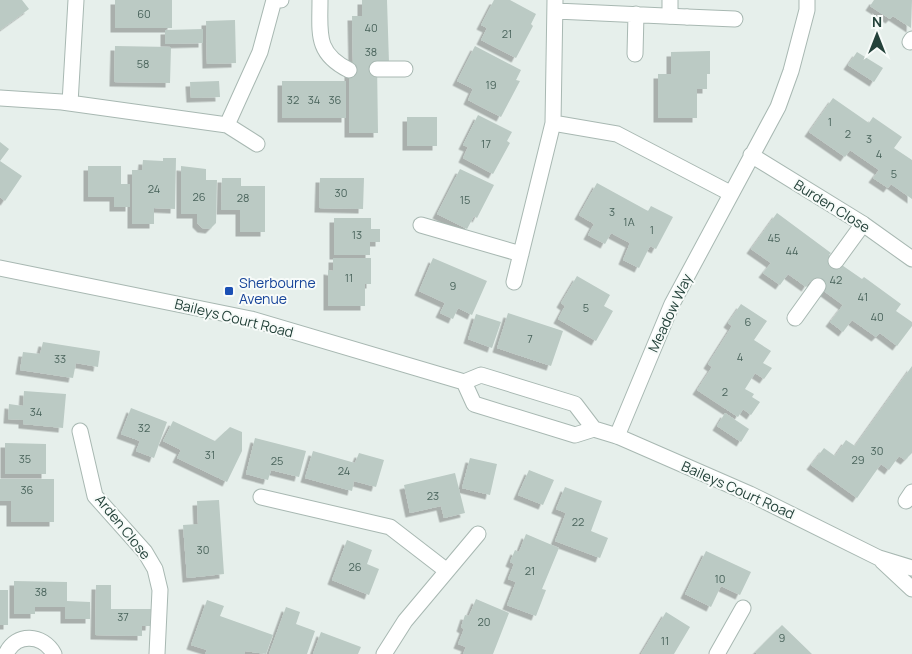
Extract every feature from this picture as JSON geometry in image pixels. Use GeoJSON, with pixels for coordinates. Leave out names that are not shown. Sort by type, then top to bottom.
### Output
{"type":"FeatureCollection","features":[{"type":"Feature","properties":{"kind":"street"},"geometry":{"type":"LineString","coordinates":[[70,103],[76,0]]}},
{"type":"Feature","properties":{"kind":"street"},"geometry":{"type":"LineString","coordinates":[[227,125],[260,52],[274,0],[281,0]]}},
{"type":"Feature","properties":{"kind":"street"},"geometry":{"type":"LineString","coordinates":[[320,0],[320,40],[323,48],[332,60],[349,70]]}},
{"type":"Feature","properties":{"kind":"street"},"geometry":{"type":"LineString","coordinates":[[670,0],[670,16]]}},
{"type":"Feature","properties":{"kind":"street","name":"Meadow Way"},"geometry":{"type":"LineString","coordinates":[[617,436],[672,304],[750,155],[778,106],[791,71],[806,10],[806,0]]}},
{"type":"Feature","properties":{"kind":"street"},"geometry":{"type":"LineString","coordinates":[[514,282],[553,123],[556,5],[636,14],[735,19]]}},
{"type":"Feature","properties":{"kind":"street"},"geometry":{"type":"LineString","coordinates":[[635,54],[636,14]]}},
{"type":"Feature","properties":{"kind":"street"},"geometry":{"type":"LineString","coordinates":[[378,69],[405,69]]}},
{"type":"Feature","properties":{"kind":"street"},"geometry":{"type":"LineString","coordinates":[[0,98],[70,103],[227,125],[257,144]]}},
{"type":"Feature","properties":{"kind":"street"},"geometry":{"type":"LineString","coordinates":[[553,123],[617,134],[730,193]]}},
{"type":"Feature","properties":{"kind":"street","name":"Burden Close"},"geometry":{"type":"LineString","coordinates":[[750,155],[862,224],[912,260]]}},
{"type":"Feature","properties":{"kind":"street"},"geometry":{"type":"LineString","coordinates":[[836,261],[862,224]]}},
{"type":"Feature","properties":{"kind":"street"},"geometry":{"type":"LineString","coordinates":[[421,225],[521,254]]}},
{"type":"Feature","properties":{"kind":"street","name":"Baileys Court Road"},"geometry":{"type":"LineString","coordinates":[[0,268],[251,319],[464,382],[481,375],[575,404],[594,429]]}},
{"type":"Feature","properties":{"kind":"street"},"geometry":{"type":"LineString","coordinates":[[795,318],[818,286]]}},
{"type":"Feature","properties":{"kind":"street","name":"Baileys Court Road"},"geometry":{"type":"LineString","coordinates":[[464,382],[474,404],[574,435],[594,429],[617,436],[750,494],[879,558],[912,568]]}},
{"type":"Feature","properties":{"kind":"street","name":"Arden Close"},"geometry":{"type":"LineString","coordinates":[[80,431],[95,496],[145,552],[156,569],[160,590],[157,654]]}},
{"type":"Feature","properties":{"kind":"street"},"geometry":{"type":"LineString","coordinates":[[261,497],[390,527],[447,571]]}},
{"type":"Feature","properties":{"kind":"street"},"geometry":{"type":"LineString","coordinates":[[384,654],[405,621],[478,534]]}},
{"type":"Feature","properties":{"kind":"street","name":"Baileys Court Road"},"geometry":{"type":"LineString","coordinates":[[879,558],[912,589]]}},
{"type":"Feature","properties":{"kind":"street"},"geometry":{"type":"LineString","coordinates":[[717,654],[743,608]]}},
{"type":"Feature","properties":{"kind":"street"},"geometry":{"type":"LineString","coordinates":[[6,654],[12,644],[26,638],[42,641],[54,654]]}},
{"type":"Feature","properties":{"kind":"building"},"geometry":{"type":"Polygon","coordinates":[[[0,0],[22,0],[29,9],[0,30],[0,0]]]}},
{"type":"Feature","properties":{"kind":"building"},"geometry":{"type":"Polygon","coordinates":[[[115,0],[172,0],[172,28],[115,28],[115,0]]]}},
{"type":"Feature","properties":{"kind":"building"},"geometry":{"type":"Polygon","coordinates":[[[362,0],[387,0],[389,63],[377,63],[378,133],[349,133],[349,70],[353,63],[352,16],[362,16],[362,0]]]}},
{"type":"Feature","properties":{"kind":"building"},"geometry":{"type":"Polygon","coordinates":[[[494,0],[510,0],[536,14],[531,24],[533,26],[516,58],[481,40],[487,28],[481,25],[494,0]]]}},
{"type":"Feature","properties":{"kind":"building"},"geometry":{"type":"Polygon","coordinates":[[[874,0],[912,0],[911,28],[893,16],[890,19],[870,6],[874,0]]]}},
{"type":"Feature","properties":{"kind":"building"},"geometry":{"type":"Polygon","coordinates":[[[235,20],[236,63],[207,64],[206,21],[235,20]]]}},
{"type":"Feature","properties":{"kind":"building"},"geometry":{"type":"Polygon","coordinates":[[[203,29],[203,43],[165,44],[165,30],[203,29]]]}},
{"type":"Feature","properties":{"kind":"building"},"geometry":{"type":"Polygon","coordinates":[[[115,46],[171,47],[170,83],[114,82],[115,46]]]}},
{"type":"Feature","properties":{"kind":"building"},"geometry":{"type":"Polygon","coordinates":[[[475,46],[521,70],[516,80],[520,81],[501,117],[468,100],[473,89],[457,81],[475,46]]]}},
{"type":"Feature","properties":{"kind":"building"},"geometry":{"type":"Polygon","coordinates":[[[710,51],[710,74],[707,74],[707,89],[697,89],[697,118],[658,118],[658,74],[671,74],[671,52],[710,51]]]}},
{"type":"Feature","properties":{"kind":"building"},"geometry":{"type":"Polygon","coordinates":[[[857,52],[883,68],[874,82],[848,65],[857,52]]]}},
{"type":"Feature","properties":{"kind":"building"},"geometry":{"type":"Polygon","coordinates":[[[219,81],[220,97],[191,98],[190,82],[219,81]]]}},
{"type":"Feature","properties":{"kind":"building"},"geometry":{"type":"Polygon","coordinates":[[[282,81],[346,81],[346,118],[282,118],[282,81]]]}},
{"type":"Feature","properties":{"kind":"building"},"geometry":{"type":"Polygon","coordinates":[[[833,98],[869,123],[873,117],[902,137],[894,148],[912,160],[912,199],[891,184],[888,188],[873,178],[879,170],[850,150],[845,157],[809,132],[833,98]]]}},
{"type":"Feature","properties":{"kind":"building"},"geometry":{"type":"Polygon","coordinates":[[[478,115],[512,132],[507,141],[510,143],[493,174],[463,158],[468,147],[463,145],[478,115]]]}},
{"type":"Feature","properties":{"kind":"building"},"geometry":{"type":"Polygon","coordinates":[[[407,117],[437,117],[437,146],[407,146],[407,117]]]}},
{"type":"Feature","properties":{"kind":"building"},"geometry":{"type":"Polygon","coordinates":[[[0,142],[9,149],[0,161],[0,142]]]}},
{"type":"Feature","properties":{"kind":"building"},"geometry":{"type":"Polygon","coordinates":[[[163,158],[176,158],[175,209],[154,208],[154,224],[132,224],[132,170],[142,170],[143,160],[163,161],[163,158]]]}},
{"type":"Feature","properties":{"kind":"building"},"geometry":{"type":"Polygon","coordinates":[[[0,161],[22,176],[5,201],[0,197],[0,161]]]}},
{"type":"Feature","properties":{"kind":"building"},"geometry":{"type":"Polygon","coordinates":[[[88,166],[121,166],[121,184],[130,184],[130,207],[114,207],[114,197],[88,197],[88,166]]]}},
{"type":"Feature","properties":{"kind":"building"},"geometry":{"type":"Polygon","coordinates":[[[181,166],[206,169],[206,180],[217,180],[216,223],[210,229],[202,228],[197,223],[197,214],[181,214],[181,166]]]}},
{"type":"Feature","properties":{"kind":"building"},"geometry":{"type":"Polygon","coordinates":[[[460,169],[494,185],[477,218],[474,216],[467,229],[437,214],[460,169]]]}},
{"type":"Feature","properties":{"kind":"building"},"geometry":{"type":"Polygon","coordinates":[[[222,178],[241,178],[241,186],[265,186],[265,232],[240,232],[240,210],[221,210],[222,178]]]}},
{"type":"Feature","properties":{"kind":"building"},"geometry":{"type":"Polygon","coordinates":[[[320,178],[364,178],[363,209],[319,208],[320,178]]]}},
{"type":"Feature","properties":{"kind":"building"},"geometry":{"type":"Polygon","coordinates":[[[597,183],[648,211],[651,206],[673,217],[656,249],[650,246],[639,268],[623,260],[630,243],[611,233],[605,244],[588,235],[594,224],[579,215],[597,183]]]}},
{"type":"Feature","properties":{"kind":"building"},"geometry":{"type":"Polygon","coordinates":[[[777,213],[831,253],[829,255],[836,261],[862,279],[864,277],[901,304],[896,311],[912,322],[912,326],[897,346],[880,333],[876,337],[852,320],[843,332],[830,322],[843,305],[810,281],[806,287],[788,274],[780,285],[763,273],[771,263],[751,249],[777,213]]]}},
{"type":"Feature","properties":{"kind":"building"},"geometry":{"type":"Polygon","coordinates":[[[334,218],[371,218],[371,229],[380,229],[380,242],[370,242],[370,255],[334,255],[334,218]]]}},
{"type":"Feature","properties":{"kind":"building"},"geometry":{"type":"Polygon","coordinates":[[[333,258],[371,258],[371,284],[365,284],[365,306],[328,306],[328,270],[333,271],[333,258]]]}},
{"type":"Feature","properties":{"kind":"building"},"geometry":{"type":"Polygon","coordinates":[[[433,258],[487,281],[472,315],[458,308],[453,319],[440,313],[445,303],[419,291],[433,258]]]}},
{"type":"Feature","properties":{"kind":"building"},"geometry":{"type":"Polygon","coordinates":[[[577,276],[610,295],[604,306],[613,311],[596,341],[558,319],[565,306],[561,303],[577,276]]]}},
{"type":"Feature","properties":{"kind":"building"},"geometry":{"type":"Polygon","coordinates":[[[741,304],[767,321],[754,340],[771,351],[763,363],[772,368],[764,379],[755,373],[745,389],[754,394],[752,397],[760,402],[751,415],[743,409],[738,417],[697,390],[712,367],[708,364],[732,326],[728,323],[741,304]]]}},
{"type":"Feature","properties":{"kind":"building"},"geometry":{"type":"Polygon","coordinates":[[[508,313],[563,331],[551,366],[497,348],[508,313]]]}},
{"type":"Feature","properties":{"kind":"building"},"geometry":{"type":"Polygon","coordinates":[[[476,314],[501,322],[492,348],[468,339],[476,314]]]}},
{"type":"Feature","properties":{"kind":"building"},"geometry":{"type":"Polygon","coordinates":[[[43,342],[100,351],[98,367],[76,363],[73,378],[20,370],[23,352],[40,354],[43,342]]]}},
{"type":"Feature","properties":{"kind":"building"},"geometry":{"type":"Polygon","coordinates":[[[912,366],[912,453],[905,460],[899,456],[889,470],[881,464],[857,498],[811,465],[824,448],[835,456],[846,440],[855,446],[912,366]]]}},
{"type":"Feature","properties":{"kind":"building"},"geometry":{"type":"Polygon","coordinates":[[[24,391],[66,394],[63,428],[23,424],[23,420],[8,419],[9,404],[23,406],[24,391]]]}},
{"type":"Feature","properties":{"kind":"building"},"geometry":{"type":"Polygon","coordinates":[[[131,408],[167,422],[154,458],[136,451],[140,441],[121,434],[131,408]]]}},
{"type":"Feature","properties":{"kind":"building"},"geometry":{"type":"Polygon","coordinates":[[[725,413],[749,429],[741,442],[717,426],[725,413]]]}},
{"type":"Feature","properties":{"kind":"building"},"geometry":{"type":"Polygon","coordinates":[[[173,421],[215,441],[230,427],[242,432],[242,451],[227,482],[177,458],[181,450],[163,441],[173,421]]]}},
{"type":"Feature","properties":{"kind":"building"},"geometry":{"type":"Polygon","coordinates":[[[255,438],[306,451],[299,477],[271,470],[268,480],[246,474],[255,438]]]}},
{"type":"Feature","properties":{"kind":"building"},"geometry":{"type":"Polygon","coordinates":[[[5,443],[46,444],[46,474],[5,474],[5,443]]]}},
{"type":"Feature","properties":{"kind":"building"},"geometry":{"type":"Polygon","coordinates":[[[313,451],[355,463],[359,453],[384,460],[376,487],[354,481],[352,491],[305,478],[313,451]]]}},
{"type":"Feature","properties":{"kind":"building"},"geometry":{"type":"Polygon","coordinates":[[[470,458],[497,464],[490,495],[462,488],[470,458]]]}},
{"type":"Feature","properties":{"kind":"building"},"geometry":{"type":"Polygon","coordinates":[[[529,470],[554,480],[543,505],[518,495],[529,470]]]}},
{"type":"Feature","properties":{"kind":"building"},"geometry":{"type":"Polygon","coordinates":[[[455,473],[465,513],[444,518],[441,506],[410,513],[404,485],[455,473]]]}},
{"type":"Feature","properties":{"kind":"building"},"geometry":{"type":"Polygon","coordinates":[[[0,479],[54,479],[54,522],[11,522],[11,501],[0,501],[0,479]]]}},
{"type":"Feature","properties":{"kind":"building"},"geometry":{"type":"Polygon","coordinates":[[[565,487],[602,501],[591,531],[608,538],[600,558],[555,541],[566,513],[556,509],[565,487]]]}},
{"type":"Feature","properties":{"kind":"building"},"geometry":{"type":"Polygon","coordinates":[[[219,500],[224,574],[187,578],[183,525],[198,524],[197,501],[219,500]]]}},
{"type":"Feature","properties":{"kind":"building"},"geometry":{"type":"Polygon","coordinates":[[[526,534],[559,548],[542,589],[546,590],[536,616],[507,605],[516,582],[508,579],[514,564],[510,562],[515,550],[519,552],[526,534]]]}},
{"type":"Feature","properties":{"kind":"building"},"geometry":{"type":"Polygon","coordinates":[[[347,540],[372,550],[367,564],[379,569],[369,595],[332,580],[347,540]]]}},
{"type":"Feature","properties":{"kind":"building"},"geometry":{"type":"Polygon","coordinates":[[[706,551],[751,572],[740,595],[721,586],[711,607],[685,594],[706,551]]]}},
{"type":"Feature","properties":{"kind":"building"},"geometry":{"type":"Polygon","coordinates":[[[14,581],[67,582],[67,601],[90,602],[90,619],[65,619],[65,607],[35,607],[35,614],[14,614],[14,581]]]}},
{"type":"Feature","properties":{"kind":"building"},"geometry":{"type":"Polygon","coordinates":[[[96,585],[111,585],[111,609],[151,609],[150,626],[142,626],[142,636],[95,635],[96,585]]]}},
{"type":"Feature","properties":{"kind":"building"},"geometry":{"type":"Polygon","coordinates":[[[0,590],[8,590],[8,625],[0,625],[0,590]]]}},
{"type":"Feature","properties":{"kind":"building"},"geometry":{"type":"Polygon","coordinates":[[[476,599],[509,613],[493,654],[463,654],[466,647],[458,644],[464,629],[461,627],[465,615],[469,616],[476,599]]]}},
{"type":"Feature","properties":{"kind":"building"},"geometry":{"type":"Polygon","coordinates":[[[207,600],[224,606],[220,616],[273,635],[266,654],[245,651],[244,654],[205,654],[207,650],[191,645],[207,600]]]}},
{"type":"Feature","properties":{"kind":"building"},"geometry":{"type":"Polygon","coordinates":[[[286,607],[300,612],[296,624],[315,631],[307,654],[269,654],[286,607]]]}},
{"type":"Feature","properties":{"kind":"building"},"geometry":{"type":"Polygon","coordinates":[[[666,612],[690,627],[674,654],[641,654],[666,612]]]}},
{"type":"Feature","properties":{"kind":"building"},"geometry":{"type":"Polygon","coordinates":[[[782,625],[812,654],[757,654],[755,652],[782,625]]]}},
{"type":"Feature","properties":{"kind":"building"},"geometry":{"type":"Polygon","coordinates":[[[321,632],[361,647],[358,654],[313,654],[321,632]]]}},
{"type":"Feature","properties":{"kind":"place","name":"Sherbourne Avenue"},"geometry":{"type":"Point","coordinates":[229,291]}}]}
